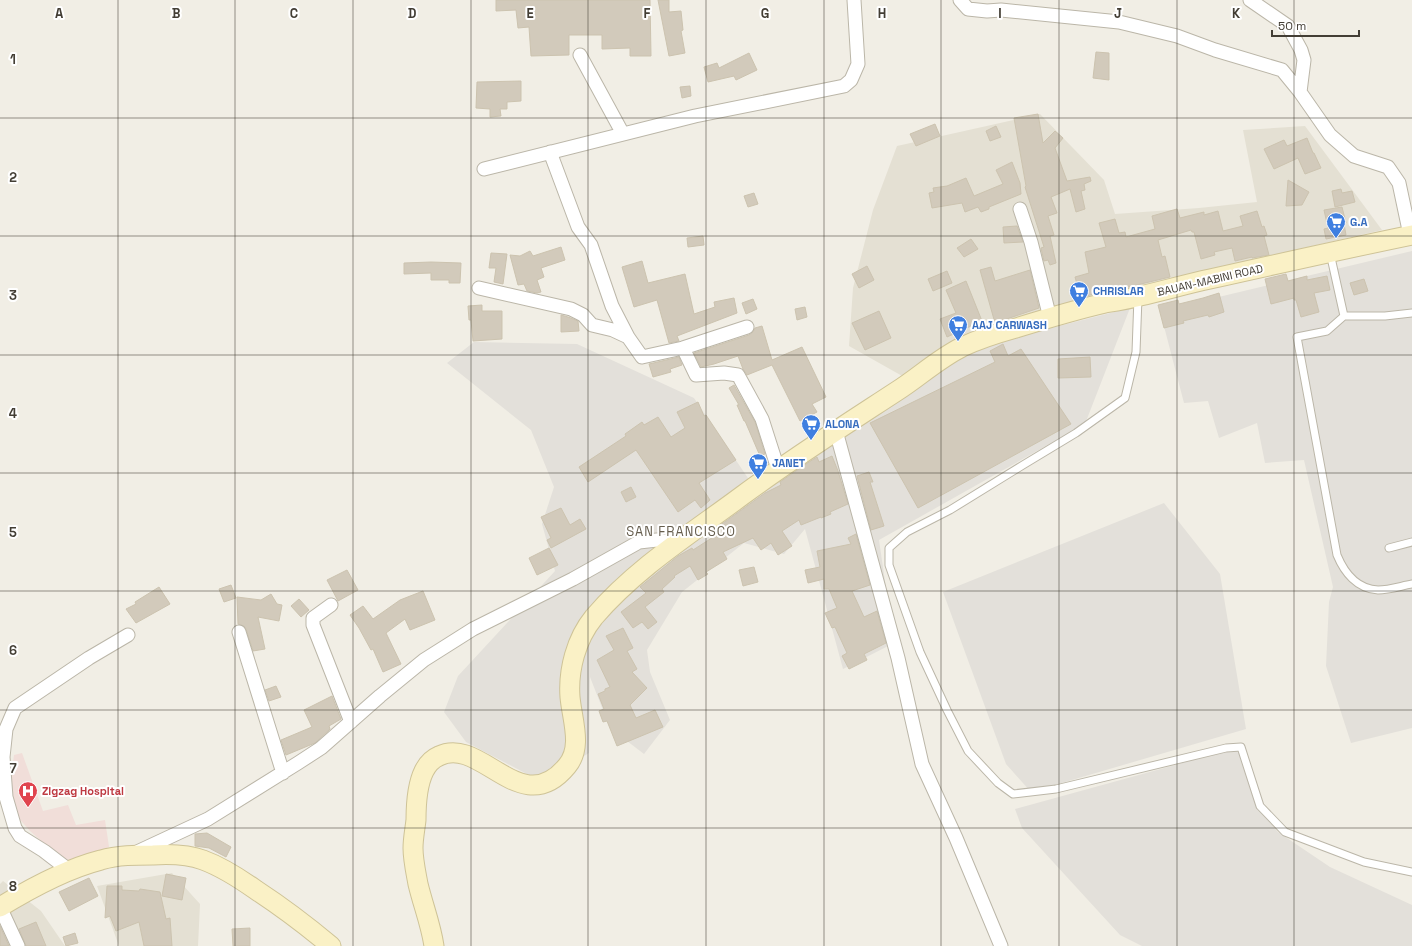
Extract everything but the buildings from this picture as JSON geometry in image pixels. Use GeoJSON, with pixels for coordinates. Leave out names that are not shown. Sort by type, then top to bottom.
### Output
{"type":"FeatureCollection","features":[{"type":"Feature","properties":{"kind":"main road","name":"BAUAN-MABINI ROAD"},"geometry":{"type":"LineString","coordinates":[[434,946],[418,882],[413,850],[416,805],[422,773],[427,766],[434,758],[442,754],[453,752],[465,754],[475,758],[501,776],[527,784],[537,785],[549,782],[558,776],[569,765],[574,754],[576,738],[570,696],[570,672],[581,640],[592,620],[619,591],[647,566],[778,469],[906,385],[940,360],[962,347],[1007,330],[1208,279],[1411,235]]}},
{"type":"Feature","properties":{"kind":"main road"},"geometry":{"type":"LineString","coordinates":[[0,907],[14,898],[70,870],[102,859],[131,855],[186,855],[203,860],[227,871],[276,903],[331,946]]}},
{"type":"Feature","properties":{"kind":"street"},"geometry":{"type":"LineString","coordinates":[[484,169],[695,116],[844,86],[851,80],[858,64],[854,0]]}},
{"type":"Feature","properties":{"kind":"street"},"geometry":{"type":"LineString","coordinates":[[960,0],[968,9],[1001,10],[1119,22],[1177,36],[1215,50],[1282,70],[1300,92],[1330,135],[1354,156],[1388,166],[1399,183],[1411,235]]}},
{"type":"Feature","properties":{"kind":"street"},"geometry":{"type":"LineString","coordinates":[[1250,0],[1288,26],[1301,50],[1304,60],[1300,92]]}},
{"type":"Feature","properties":{"kind":"street"},"geometry":{"type":"LineString","coordinates":[[580,55],[623,134]]}},
{"type":"Feature","properties":{"kind":"street"},"geometry":{"type":"LineString","coordinates":[[550,152],[578,227],[591,245],[612,306],[628,338],[642,357],[683,348],[747,327]]}},
{"type":"Feature","properties":{"kind":"street"},"geometry":{"type":"LineString","coordinates":[[1020,210],[1031,242],[1050,318]]}},
{"type":"Feature","properties":{"kind":"street"},"geometry":{"type":"LineString","coordinates":[[480,288],[571,310],[583,315],[592,325],[613,330],[628,338]]}},
{"type":"Feature","properties":{"kind":"street"},"geometry":{"type":"LineString","coordinates":[[683,348],[696,375],[724,373],[738,375],[762,419],[778,469]]}},
{"type":"Feature","properties":{"kind":"street"},"geometry":{"type":"LineString","coordinates":[[836,431],[898,658],[922,764],[956,838],[1002,946]]}},
{"type":"Feature","properties":{"kind":"street"},"geometry":{"type":"LineString","coordinates":[[131,855],[208,818],[283,773],[321,748],[380,696],[424,660],[472,629],[573,579],[638,542],[656,540],[678,543]]}},
{"type":"Feature","properties":{"kind":"street"},"geometry":{"type":"LineString","coordinates":[[331,605],[314,618],[313,625],[351,722]]}},
{"type":"Feature","properties":{"kind":"street"},"geometry":{"type":"LineString","coordinates":[[239,632],[283,773]]}},
{"type":"Feature","properties":{"kind":"street"},"geometry":{"type":"LineString","coordinates":[[70,870],[20,836],[15,828],[6,797],[3,756],[6,728],[15,708],[89,658],[128,635]]}},
{"type":"Feature","properties":{"kind":"street"},"geometry":{"type":"LineString","coordinates":[[0,907],[18,946]]}},
{"type":"Feature","properties":{"kind":"lane"},"geometry":{"type":"LineString","coordinates":[[1330,252],[1344,316]]}},
{"type":"Feature","properties":{"kind":"lane"},"geometry":{"type":"LineString","coordinates":[[1138,297],[1136,352],[1125,398],[1076,433],[950,510],[907,532],[890,548],[890,565],[920,652],[947,710],[968,751],[998,783],[1013,794],[1056,789],[1213,751],[1241,747],[1260,806],[1285,832],[1364,862],[1412,872]]}},
{"type":"Feature","properties":{"kind":"lane"},"geometry":{"type":"LineString","coordinates":[[1412,313],[1385,316],[1344,316],[1327,331],[1297,337],[1337,555],[1342,568],[1360,586],[1378,590],[1412,584]]}},
{"type":"Feature","properties":{"kind":"lane"},"geometry":{"type":"LineString","coordinates":[[1389,548],[1412,542]]}},
{"type":"Feature","properties":{"kind":"shaded area"},"geometry":{"type":"Polygon","coordinates":[[[1040,114],[1104,180],[1115,214],[1257,202],[1243,130],[1305,126],[1382,230],[1086,298],[992,324],[904,377],[849,346],[853,288],[873,210],[897,146],[1040,114]]]}},
{"type":"Feature","properties":{"kind":"shaded area"},"geometry":{"type":"Polygon","coordinates":[[[1412,251],[1412,728],[1351,743],[1326,666],[1329,602],[1333,587],[1304,460],[1265,463],[1257,423],[1219,438],[1208,401],[1184,403],[1160,311],[1412,251]]]}},
{"type":"Feature","properties":{"kind":"shaded area"},"geometry":{"type":"Polygon","coordinates":[[[1130,308],[1085,424],[879,540],[894,643],[843,669],[805,529],[784,554],[744,543],[682,592],[647,650],[650,672],[670,720],[644,754],[610,728],[590,677],[589,753],[542,782],[466,742],[444,712],[458,676],[555,571],[542,524],[554,487],[531,430],[447,363],[474,342],[577,344],[694,398],[756,490],[965,350],[1130,308]]]}},
{"type":"Feature","properties":{"kind":"shaded area"},"geometry":{"type":"Polygon","coordinates":[[[1164,503],[1220,574],[1246,729],[1031,792],[1006,764],[943,592],[1164,503]]]}},
{"type":"Feature","properties":{"kind":"shaded area"},"geometry":{"type":"Polygon","coordinates":[[[1237,748],[1257,808],[1278,832],[1330,867],[1412,905],[1412,946],[1142,946],[1120,935],[1022,828],[1015,809],[1237,748]]]}},
{"type":"Feature","properties":{"kind":"shaded area","name":"Zigzag Hospital"},"geometry":{"type":"Polygon","coordinates":[[[22,753],[43,811],[68,805],[76,825],[105,820],[109,847],[70,863],[48,847],[30,831],[16,815],[9,794],[14,755],[22,753]]]}},
{"type":"Feature","properties":{"kind":"shaded area"},"geometry":{"type":"Polygon","coordinates":[[[172,873],[200,904],[198,946],[119,946],[97,886],[172,873]]]}},
{"type":"Feature","properties":{"kind":"shaded area"},"geometry":{"type":"Polygon","coordinates":[[[3,881],[41,911],[65,946],[0,946],[0,884],[3,881]]]}},
{"type":"Feature","properties":{"kind":"place","name":"G.A"},"geometry":{"type":"Point","coordinates":[1336,239]}},
{"type":"Feature","properties":{"kind":"place","name":"CHRISLAR"},"geometry":{"type":"Point","coordinates":[1079,308]}},
{"type":"Feature","properties":{"kind":"place","name":"AAJ CARWASH"},"geometry":{"type":"Point","coordinates":[958,342]}},
{"type":"Feature","properties":{"kind":"place","name":"ALONA"},"geometry":{"type":"Point","coordinates":[811,441]}},
{"type":"Feature","properties":{"kind":"place","name":"JANET"},"geometry":{"type":"Point","coordinates":[758,480]}},
{"type":"Feature","properties":{"kind":"place","name":"Zigzag Hospital"},"geometry":{"type":"Point","coordinates":[28,808]}},
{"type":"Feature","properties":{"kind":"district","name":"SAN FRANCISCO"},"geometry":{"type":"Point","coordinates":[681,531]}}]}
